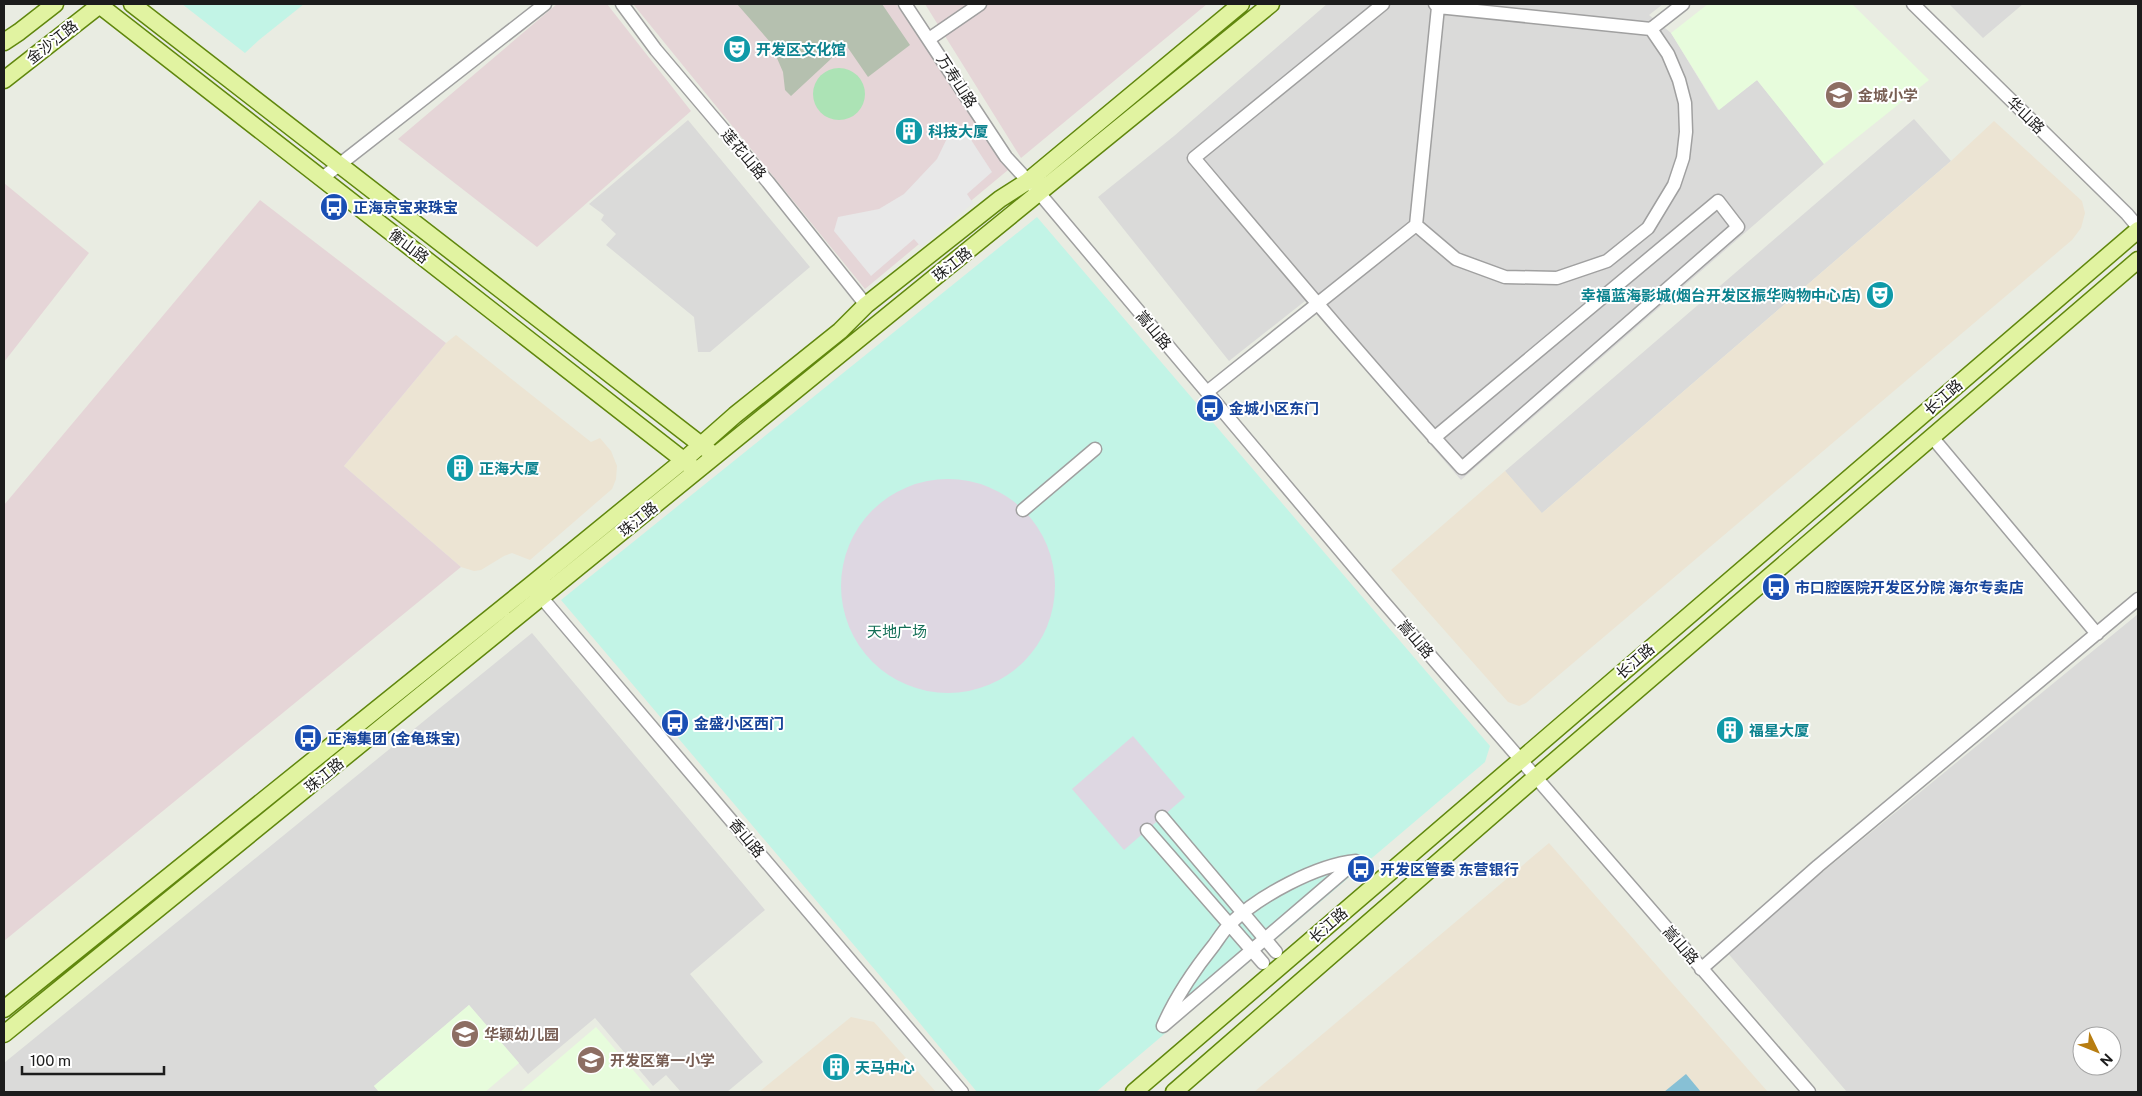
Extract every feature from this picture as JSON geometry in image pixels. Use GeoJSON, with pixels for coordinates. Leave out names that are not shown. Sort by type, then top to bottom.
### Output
{"type":"FeatureCollection","features":[{"type":"Feature","properties":{"kind":"main road"},"geometry":{"type":"LineString","coordinates":[[4,37],[36,4]]}},
{"type":"Feature","properties":{"kind":"main road","name":"金沙江路"},"geometry":{"type":"LineString","coordinates":[[4,42],[55,4]]}},
{"type":"Feature","properties":{"kind":"main road","name":"金沙江路"},"geometry":{"type":"LineString","coordinates":[[4,80],[99,4]]}},
{"type":"Feature","properties":{"kind":"main road","name":"衡山路"},"geometry":{"type":"LineString","coordinates":[[99,4],[321,179],[697,470]]}},
{"type":"Feature","properties":{"kind":"main road","name":"衡山路"},"geometry":{"type":"LineString","coordinates":[[132,4],[701,443],[715,456]]}},
{"type":"Feature","properties":{"kind":"main road"},"geometry":{"type":"LineString","coordinates":[[152,4],[175,37]]}},
{"type":"Feature","properties":{"kind":"main road"},"geometry":{"type":"LineString","coordinates":[[4,1009],[532,585],[684,460],[701,443],[840,331],[866,305],[1000,199],[1028,181],[1241,4]]}},
{"type":"Feature","properties":{"kind":"main road","name":"珠江路"},"geometry":{"type":"LineString","coordinates":[[4,1034],[1272,4]]}},
{"type":"Feature","properties":{"kind":"main road","name":"长江路"},"geometry":{"type":"LineString","coordinates":[[1134,1092],[2138,229]]}},
{"type":"Feature","properties":{"kind":"main road","name":"长江路"},"geometry":{"type":"LineString","coordinates":[[1174,1092],[1536,777],[2138,260]]}},
{"type":"Feature","properties":{"kind":"street"},"geometry":{"type":"LineString","coordinates":[[321,179],[339,164],[360,151],[545,4]]}},
{"type":"Feature","properties":{"kind":"street","name":"莲花山路"},"geometry":{"type":"LineString","coordinates":[[622,4],[656,50],[768,182],[866,305]]}},
{"type":"Feature","properties":{"kind":"street","name":"万寿山路"},"geometry":{"type":"LineString","coordinates":[[905,4],[1006,157],[1028,181]]}},
{"type":"Feature","properties":{"kind":"street"},"geometry":{"type":"LineString","coordinates":[[929,39],[980,4]]}},
{"type":"Feature","properties":{"kind":"street"},"geometry":{"type":"LineString","coordinates":[[1383,4],[1194,158],[1316,303],[1434,438],[1462,468],[1738,227],[1718,201],[1434,438]]}},
{"type":"Feature","properties":{"kind":"street"},"geometry":{"type":"LineString","coordinates":[[1207,392],[1416,225],[1436,6],[1651,29],[1682,4]]}},
{"type":"Feature","properties":{"kind":"street","name":"华山路"},"geometry":{"type":"LineString","coordinates":[[1913,4],[2127,214],[2138,229]]}},
{"type":"Feature","properties":{"kind":"street"},"geometry":{"type":"LineString","coordinates":[[1416,225],[1456,259],[1505,277],[1557,278],[1607,261],[1648,228],[1674,184],[1683,158],[1686,132],[1685,103],[1679,80],[1668,54],[1651,29]]}},
{"type":"Feature","properties":{"kind":"street","name":"嵩山路"},"geometry":{"type":"LineString","coordinates":[[1028,181],[1382,600],[1809,1092]]}},
{"type":"Feature","properties":{"kind":"street"},"geometry":{"type":"LineString","coordinates":[[1932,437],[2097,634]]}},
{"type":"Feature","properties":{"kind":"street"},"geometry":{"type":"LineString","coordinates":[[1023,510],[1095,449]]}},
{"type":"Feature","properties":{"kind":"street","name":"香山路"},"geometry":{"type":"LineString","coordinates":[[532,585],[962,1092]]}},
{"type":"Feature","properties":{"kind":"street"},"geometry":{"type":"LineString","coordinates":[[1701,968],[1818,866],[2138,599]]}},
{"type":"Feature","properties":{"kind":"street"},"geometry":{"type":"LineString","coordinates":[[1162,817],[1276,952]]}},
{"type":"Feature","properties":{"kind":"street"},"geometry":{"type":"LineString","coordinates":[[1147,830],[1262,963]]}},
{"type":"Feature","properties":{"kind":"street"},"geometry":{"type":"LineString","coordinates":[[1356,860],[1163,1026],[1174,1000],[1200,962],[1230,925],[1244,913],[1289,883],[1338,863],[1356,860]]}},
{"type":"Feature","properties":{"kind":"shaded area"},"geometry":{"type":"Polygon","coordinates":[[[557,4],[607,4],[691,111],[537,247],[398,139],[557,4]]]}},
{"type":"Feature","properties":{"kind":"shaded area"},"geometry":{"type":"Polygon","coordinates":[[[633,4],[896,4],[1008,170],[865,289],[633,4]]]}},
{"type":"Feature","properties":{"kind":"shaded area"},"geometry":{"type":"Polygon","coordinates":[[[737,4],[882,4],[910,45],[868,77],[846,45],[791,96],[785,90],[783,72],[770,42],[737,4]]]}},
{"type":"Feature","properties":{"kind":"shaded area"},"geometry":{"type":"Polygon","coordinates":[[[925,4],[1207,4],[1021,158],[925,4]]]}},
{"type":"Feature","properties":{"kind":"shaded area"},"geometry":{"type":"Polygon","coordinates":[[[1327,4],[1663,4],[1649,15],[1671,33],[1718,110],[1757,80],[1824,164],[1461,480],[1305,301],[1229,361],[1098,197],[1174,136],[1327,4]]]}},
{"type":"Feature","properties":{"kind":"shaded area","name":"金城小学"},"geometry":{"type":"Polygon","coordinates":[[[1708,4],[1852,4],[1929,80],[1824,164],[1757,80],[1719,110],[1671,33],[1708,4]]]}},
{"type":"Feature","properties":{"kind":"shaded area"},"geometry":{"type":"Polygon","coordinates":[[[1949,4],[2023,4],[1983,38],[1949,4]]]}},
{"type":"Feature","properties":{"kind":"shaded area"},"geometry":{"type":"Polygon","coordinates":[[[1914,119],[1951,161],[1541,514],[1505,471],[1914,119]]]}},
{"type":"Feature","properties":{"kind":"shaded area"},"geometry":{"type":"Polygon","coordinates":[[[688,120],[810,267],[710,352],[698,352],[694,317],[606,245],[616,234],[601,220],[604,215],[589,204],[688,120]]]}},
{"type":"Feature","properties":{"kind":"shaded area"},"geometry":{"type":"Polygon","coordinates":[[[1994,121],[2082,201],[2085,213],[2081,228],[2072,240],[1526,703],[1519,706],[1508,702],[1391,570],[1505,471],[1542,513],[1951,161],[1994,121]]]}},
{"type":"Feature","properties":{"kind":"shaded area"},"geometry":{"type":"Polygon","coordinates":[[[953,126],[962,126],[992,172],[967,194],[973,203],[921,247],[914,239],[871,276],[834,231],[838,217],[879,209],[904,194],[937,159],[953,126]]]}},
{"type":"Feature","properties":{"kind":"shaded area"},"geometry":{"type":"Polygon","coordinates":[[[4,183],[89,253],[4,362],[4,183]]]}},
{"type":"Feature","properties":{"kind":"shaded area"},"geometry":{"type":"Polygon","coordinates":[[[260,200],[446,343],[344,466],[461,567],[4,941],[4,505],[260,200]]]}},
{"type":"Feature","properties":{"kind":"shaded area"},"geometry":{"type":"Polygon","coordinates":[[[456,335],[591,442],[600,438],[611,451],[617,466],[616,479],[612,489],[530,560],[512,553],[481,570],[474,571],[461,567],[344,466],[446,343],[456,335]]]}},
{"type":"Feature","properties":{"kind":"shaded area"},"geometry":{"type":"Polygon","coordinates":[[[948,479],[969,481],[989,487],[1007,497],[1030,518],[1047,545],[1053,565],[1055,586],[1053,607],[1047,627],[1037,645],[1016,668],[989,685],[969,691],[948,693],[927,691],[907,685],[889,675],[866,654],[849,627],[843,607],[841,586],[843,565],[849,545],[859,527],[880,504],[907,487],[927,481],[948,479]]]}},
{"type":"Feature","properties":{"kind":"shaded area"},"geometry":{"type":"Polygon","coordinates":[[[2138,614],[2138,1092],[1847,1092],[1726,951],[2138,614]]]}},
{"type":"Feature","properties":{"kind":"shaded area"},"geometry":{"type":"Polygon","coordinates":[[[532,633],[765,910],[690,974],[763,1062],[727,1092],[681,1092],[666,1075],[653,1086],[595,1018],[528,1074],[469,1005],[374,1086],[379,1092],[4,1092],[4,1063],[532,633]]]}},
{"type":"Feature","properties":{"kind":"shaded area"},"geometry":{"type":"Polygon","coordinates":[[[1133,736],[1185,797],[1124,850],[1072,789],[1133,736]]]}},
{"type":"Feature","properties":{"kind":"shaded area"},"geometry":{"type":"Polygon","coordinates":[[[1549,843],[1768,1092],[1254,1092],[1549,843]]]}},
{"type":"Feature","properties":{"kind":"shaded area","name":"华颖幼儿园"},"geometry":{"type":"Polygon","coordinates":[[[469,1005],[519,1063],[485,1092],[379,1092],[374,1086],[469,1005]]]}},
{"type":"Feature","properties":{"kind":"shaded area"},"geometry":{"type":"Polygon","coordinates":[[[851,1017],[874,1022],[936,1092],[759,1092],[851,1017]]]}},
{"type":"Feature","properties":{"kind":"shaded area","name":"开发区第一小学"},"geometry":{"type":"Polygon","coordinates":[[[596,1027],[652,1092],[520,1092],[596,1027]]]}},
{"type":"Feature","properties":{"kind":"shaded area"},"geometry":{"type":"Polygon","coordinates":[[[1686,1074],[1701,1092],[1664,1092],[1686,1074]]]}},
{"type":"Feature","properties":{"kind":"green space"},"geometry":{"type":"Polygon","coordinates":[[[182,4],[304,4],[245,53],[182,4]]]}},
{"type":"Feature","properties":{"kind":"green space"},"geometry":{"type":"Polygon","coordinates":[[[839,68],[849,70],[857,76],[863,84],[865,94],[863,104],[857,112],[849,118],[839,120],[829,118],[821,112],[815,104],[813,94],[815,84],[821,76],[829,70],[839,68]]]}},
{"type":"Feature","properties":{"kind":"green space","name":"天地广场"},"geometry":{"type":"Polygon","coordinates":[[[1037,217],[1490,746],[1485,762],[1096,1092],[977,1092],[561,600],[1037,217]]]}},
{"type":"Feature","properties":{"kind":"place","name":"开发区文化馆"},"geometry":{"type":"Point","coordinates":[737,49]}},
{"type":"Feature","properties":{"kind":"place","name":"金城小学"},"geometry":{"type":"Point","coordinates":[1839,95]}},
{"type":"Feature","properties":{"kind":"place","name":"科技大厦"},"geometry":{"type":"Point","coordinates":[909,131]}},
{"type":"Feature","properties":{"kind":"place","name":"正海京宝来珠宝"},"geometry":{"type":"Point","coordinates":[334,207]}},
{"type":"Feature","properties":{"kind":"place","name":"幸福蓝海影城(烟台开发区振华购物中心店)"},"geometry":{"type":"Point","coordinates":[1880,295]}},
{"type":"Feature","properties":{"kind":"place","name":"金城小区东门"},"geometry":{"type":"Point","coordinates":[1210,408]}},
{"type":"Feature","properties":{"kind":"place","name":"正海大厦"},"geometry":{"type":"Point","coordinates":[460,468]}},
{"type":"Feature","properties":{"kind":"place","name":"市口腔医院开发区分院 海尔专卖店"},"geometry":{"type":"Point","coordinates":[1776,587]}},
{"type":"Feature","properties":{"kind":"place","name":"金盛小区西门"},"geometry":{"type":"Point","coordinates":[675,723]}},
{"type":"Feature","properties":{"kind":"place","name":"福星大厦"},"geometry":{"type":"Point","coordinates":[1730,730]}},
{"type":"Feature","properties":{"kind":"place","name":"正海集团 (金龟珠宝)"},"geometry":{"type":"Point","coordinates":[308,738]}},
{"type":"Feature","properties":{"kind":"place","name":"开发区管委 东营银行"},"geometry":{"type":"Point","coordinates":[1361,869]}},
{"type":"Feature","properties":{"kind":"place","name":"华颖幼儿园"},"geometry":{"type":"Point","coordinates":[465,1034]}},
{"type":"Feature","properties":{"kind":"place","name":"开发区第一小学"},"geometry":{"type":"Point","coordinates":[591,1060]}},
{"type":"Feature","properties":{"kind":"place","name":"天马中心"},"geometry":{"type":"Point","coordinates":[836,1067]}}]}
